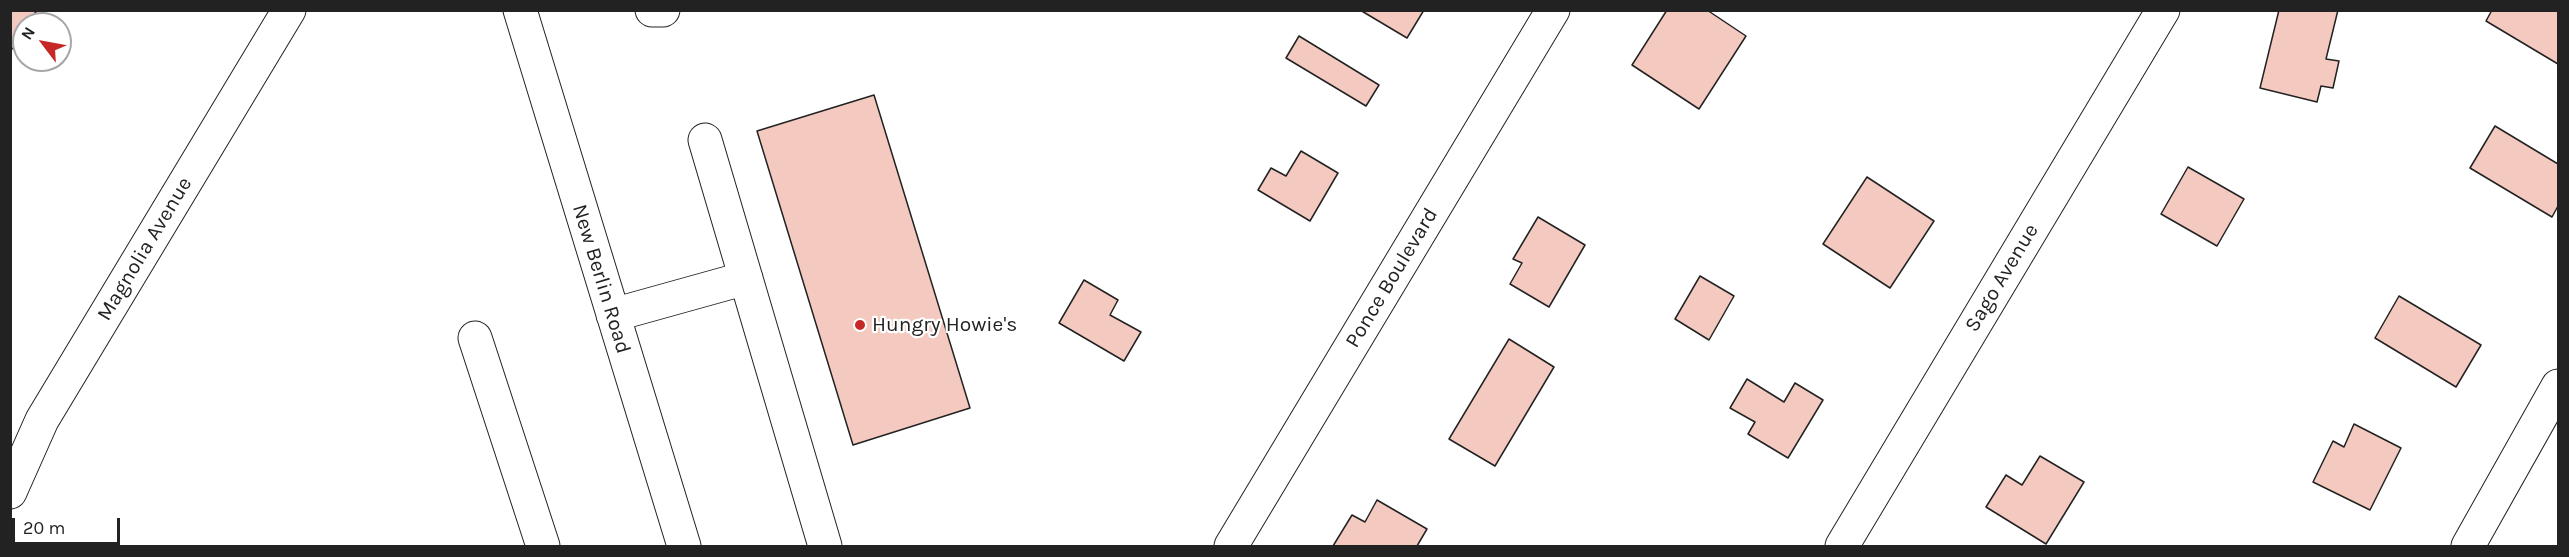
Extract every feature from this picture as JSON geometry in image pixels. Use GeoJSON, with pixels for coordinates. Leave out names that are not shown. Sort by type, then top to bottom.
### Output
{"type":"FeatureCollection","features":[{"type":"Feature","properties":{"kind":"street","name":"Magnolia Avenue"},"geometry":{"type":"LineString","coordinates":[[10,492],[42,420],[289,10]]}},
{"type":"Feature","properties":{"kind":"street","name":"New Berlin Road"},"geometry":{"type":"LineString","coordinates":[[519,10],[684,546]]}},
{"type":"Feature","properties":{"kind":"street"},"geometry":{"type":"LineString","coordinates":[[652,10],[663,10]]}},
{"type":"Feature","properties":{"kind":"street","name":"Ponce Boulevard"},"geometry":{"type":"LineString","coordinates":[[1231,546],[1553,10]]}},
{"type":"Feature","properties":{"kind":"street","name":"Sago Avenue"},"geometry":{"type":"LineString","coordinates":[[1842,546],[2163,10]]}},
{"type":"Feature","properties":{"kind":"street"},"geometry":{"type":"LineString","coordinates":[[705,140],[825,546]]}},
{"type":"Feature","properties":{"kind":"street"},"geometry":{"type":"LineString","coordinates":[[613,315],[746,278]]}},
{"type":"Feature","properties":{"kind":"street"},"geometry":{"type":"LineString","coordinates":[[476,338],[543,546]]}},
{"type":"Feature","properties":{"kind":"street"},"geometry":{"type":"LineString","coordinates":[[2468,546],[2559,386]]}},
{"type":"Feature","properties":{"kind":"building"},"geometry":{"type":"Polygon","coordinates":[[[10,10],[32,10],[35,12],[12,12],[12,48],[10,47],[10,10]]]}},
{"type":"Feature","properties":{"kind":"building"},"geometry":{"type":"Polygon","coordinates":[[[1360,10],[1424,10],[1407,38],[1360,10]]]}},
{"type":"Feature","properties":{"kind":"building"},"geometry":{"type":"Polygon","coordinates":[[[1667,10],[1707,10],[1746,36],[1699,109],[1632,65],[1667,10]]]}},
{"type":"Feature","properties":{"kind":"building"},"geometry":{"type":"Polygon","coordinates":[[[2279,10],[2338,10],[2326,59],[2339,61],[2333,88],[2321,86],[2317,102],[2260,88],[2279,10]]]}},
{"type":"Feature","properties":{"kind":"building"},"geometry":{"type":"Polygon","coordinates":[[[2492,10],[2558,10],[2558,64],[2486,21],[2492,10]]]}},
{"type":"Feature","properties":{"kind":"building"},"geometry":{"type":"Polygon","coordinates":[[[1299,36],[1379,85],[1366,106],[1286,58],[1299,36]]]}},
{"type":"Feature","properties":{"kind":"building"},"geometry":{"type":"Polygon","coordinates":[[[874,95],[970,408],[853,445],[757,131],[874,95]]]}},
{"type":"Feature","properties":{"kind":"building"},"geometry":{"type":"Polygon","coordinates":[[[2495,126],[2558,164],[2558,206],[2552,217],[2470,168],[2495,126]]]}},
{"type":"Feature","properties":{"kind":"building"},"geometry":{"type":"Polygon","coordinates":[[[1301,151],[1338,173],[1310,221],[1258,190],[1271,168],[1286,176],[1301,151]]]}},
{"type":"Feature","properties":{"kind":"building"},"geometry":{"type":"Polygon","coordinates":[[[2188,167],[2244,199],[2217,246],[2161,214],[2188,167]]]}},
{"type":"Feature","properties":{"kind":"building"},"geometry":{"type":"Polygon","coordinates":[[[1867,177],[1934,221],[1890,288],[1823,244],[1867,177]]]}},
{"type":"Feature","properties":{"kind":"building"},"geometry":{"type":"Polygon","coordinates":[[[1538,217],[1585,245],[1549,307],[1510,284],[1522,263],[1513,259],[1538,217]]]}},
{"type":"Feature","properties":{"kind":"building"},"geometry":{"type":"Polygon","coordinates":[[[1700,276],[1734,296],[1709,340],[1675,319],[1700,276]]]}},
{"type":"Feature","properties":{"kind":"building"},"geometry":{"type":"Polygon","coordinates":[[[1084,280],[1118,300],[1110,315],[1141,332],[1124,361],[1059,323],[1084,280]]]}},
{"type":"Feature","properties":{"kind":"building"},"geometry":{"type":"Polygon","coordinates":[[[2399,296],[2481,345],[2456,387],[2375,338],[2399,296]]]}},
{"type":"Feature","properties":{"kind":"building"},"geometry":{"type":"Polygon","coordinates":[[[1509,339],[1554,367],[1495,466],[1449,439],[1509,339]]]}},
{"type":"Feature","properties":{"kind":"building"},"geometry":{"type":"Polygon","coordinates":[[[1747,379],[1784,402],[1795,383],[1823,400],[1788,458],[1748,434],[1755,422],[1730,408],[1747,379]]]}},
{"type":"Feature","properties":{"kind":"building"},"geometry":{"type":"Polygon","coordinates":[[[2354,424],[2401,448],[2370,510],[2313,482],[2333,441],[2344,447],[2354,424]]]}},
{"type":"Feature","properties":{"kind":"building"},"geometry":{"type":"Polygon","coordinates":[[[2040,456],[2084,482],[2046,544],[1986,507],[2006,475],[2022,485],[2040,456]]]}},
{"type":"Feature","properties":{"kind":"building"},"geometry":{"type":"Polygon","coordinates":[[[1377,500],[1427,529],[1417,546],[1333,546],[1352,515],[1365,522],[1377,500]]]}},
{"type":"Feature","properties":{"kind":"place","name":"Hungry Howie's"},"geometry":{"type":"Point","coordinates":[860,325]}}]}
